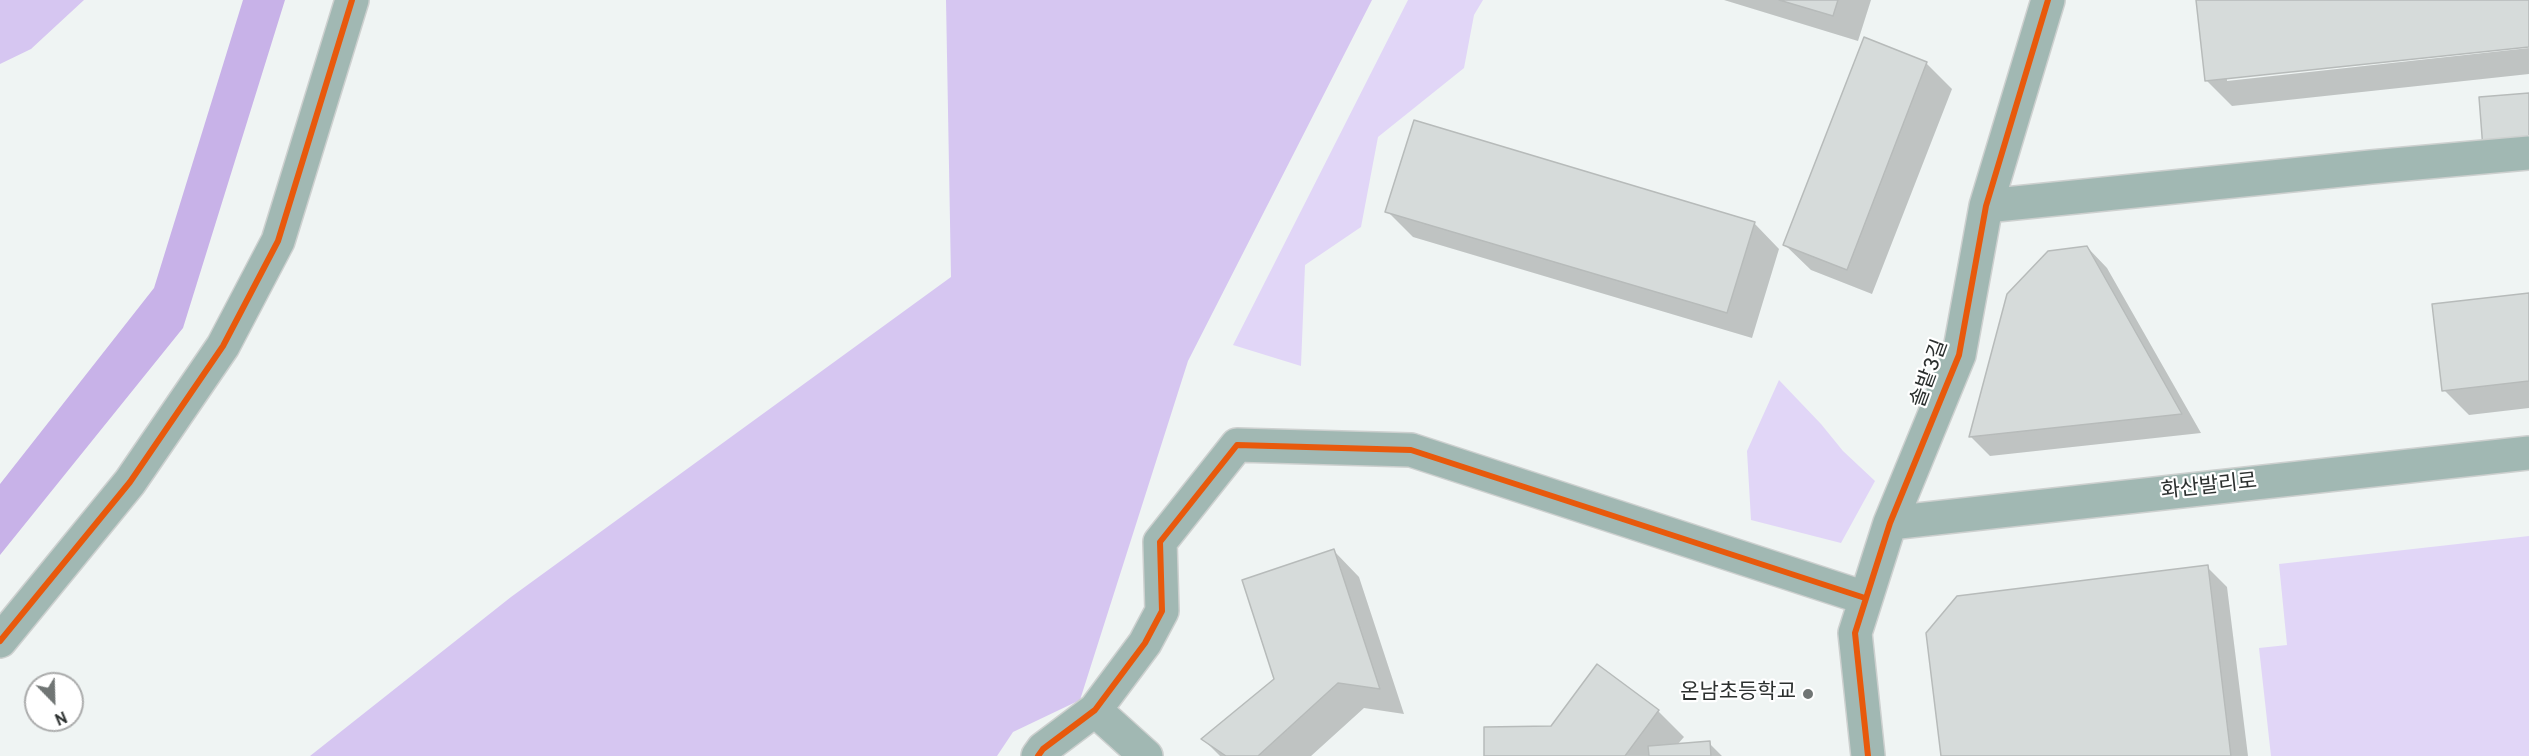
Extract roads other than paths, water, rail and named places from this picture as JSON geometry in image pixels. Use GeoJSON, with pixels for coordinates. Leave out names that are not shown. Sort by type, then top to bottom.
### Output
{"type":"FeatureCollection","features":[{"type":"Feature","properties":{"kind":"street"},"geometry":{"type":"LineString","coordinates":[[0,641],[130,482],[223,346],[278,241],[352,0]]}},
{"type":"Feature","properties":{"kind":"street","name":"솔밭3길"},"geometry":{"type":"LineString","coordinates":[[1868,756],[1855,633],[1890,523],[1959,355],[1986,206],[2048,0]]}},
{"type":"Feature","properties":{"kind":"street"},"geometry":{"type":"LineString","coordinates":[[1986,206],[2529,153]]}},
{"type":"Feature","properties":{"kind":"street"},"geometry":{"type":"LineString","coordinates":[[1038,756],[1043,749],[1095,710],[1145,644],[1162,611],[1160,542],[1236,446],[1411,450],[1865,598]]}},
{"type":"Feature","properties":{"kind":"street","name":"화산발리로"},"geometry":{"type":"LineString","coordinates":[[1890,523],[2529,453]]}},
{"type":"Feature","properties":{"kind":"street"},"geometry":{"type":"LineString","coordinates":[[1095,710],[1146,756]]}},
{"type":"Feature","properties":{"kind":"place","name":"온남초등학교"},"geometry":{"type":"Point","coordinates":[1808,694]}}]}
